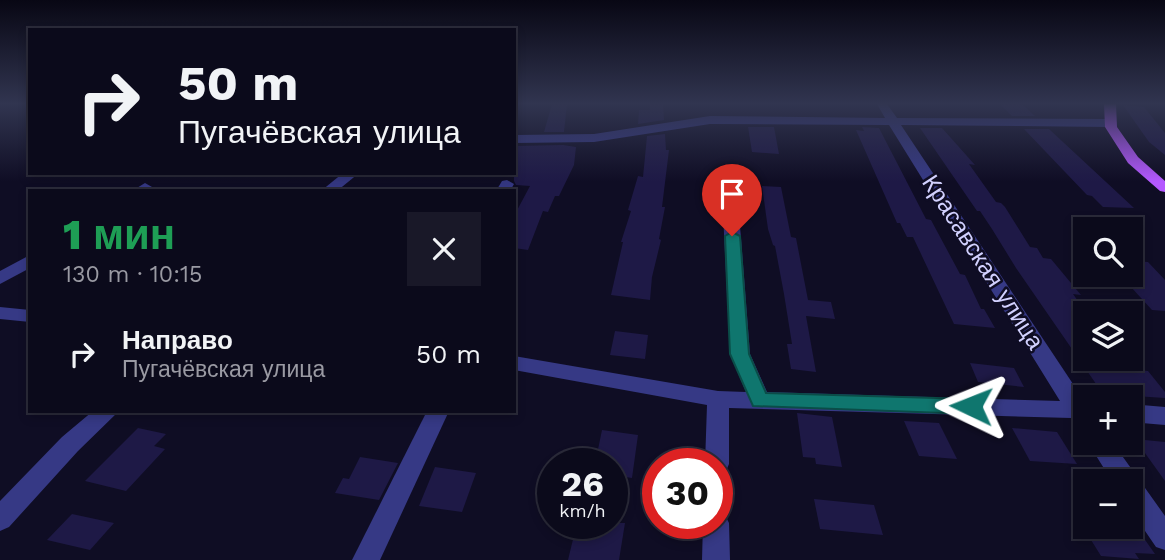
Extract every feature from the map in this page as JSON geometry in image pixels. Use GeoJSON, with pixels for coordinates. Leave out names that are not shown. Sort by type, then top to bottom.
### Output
{"type":"FeatureCollection","features":[{"type":"Feature","properties":{"kind":"main road"},"geometry":{"type":"LineString","coordinates":[[1115,130],[1133,160],[1165,188]]}},
{"type":"Feature","properties":{"kind":"street"},"geometry":{"type":"LineString","coordinates":[[516,139],[593,138],[644,130]]}},
{"type":"Feature","properties":{"kind":"street","name":"Красавская улица"},"geometry":{"type":"LineString","coordinates":[[898,130],[1073,399]]}},
{"type":"Feature","properties":{"kind":"street"},"geometry":{"type":"LineString","coordinates":[[331,189],[349,175]]}},
{"type":"Feature","properties":{"kind":"street"},"geometry":{"type":"LineString","coordinates":[[731,213],[740,354],[760,400]]}},
{"type":"Feature","properties":{"kind":"street"},"geometry":{"type":"LineString","coordinates":[[0,279],[28,261]]}},
{"type":"Feature","properties":{"kind":"street"},"geometry":{"type":"LineString","coordinates":[[0,313],[28,316]]}},
{"type":"Feature","properties":{"kind":"street"},"geometry":{"type":"LineString","coordinates":[[516,363],[718,399],[1073,413]]}},
{"type":"Feature","properties":{"kind":"street"},"geometry":{"type":"LineString","coordinates":[[717,448],[718,399]]}},
{"type":"Feature","properties":{"kind":"street"},"geometry":{"type":"LineString","coordinates":[[0,519],[70,444],[106,413]]}},
{"type":"Feature","properties":{"kind":"street"},"geometry":{"type":"LineString","coordinates":[[366,560],[437,413]]}},
{"type":"Feature","properties":{"kind":"street"},"geometry":{"type":"LineString","coordinates":[[1143,414],[1165,416]]}},
{"type":"Feature","properties":{"kind":"street"},"geometry":{"type":"LineString","coordinates":[[1143,506],[1165,538]]}},
{"type":"Feature","properties":{"kind":"street"},"geometry":{"type":"LineString","coordinates":[[716,539],[716,560]]}},
{"type":"Feature","properties":{"kind":"building"},"geometry":{"type":"Polygon","coordinates":[[[545,130],[564,130],[564,132],[545,130]]]}},
{"type":"Feature","properties":{"kind":"building"},"geometry":{"type":"Polygon","coordinates":[[[749,130],[775,130],[779,154],[752,152],[749,130]]]}},
{"type":"Feature","properties":{"kind":"building"},"geometry":{"type":"Polygon","coordinates":[[[856,130],[880,130],[926,219],[931,220],[960,274],[965,275],[981,309],[984,309],[995,328],[954,324],[913,237],[907,237],[900,223],[897,223],[856,130]]]}},
{"type":"Feature","properties":{"kind":"building"},"geometry":{"type":"Polygon","coordinates":[[[921,130],[944,130],[975,165],[969,164],[996,202],[1005,207],[1030,247],[1037,248],[1043,258],[1051,259],[1081,295],[1073,294],[1078,301],[1073,301],[1073,351],[1016,268],[980,211],[977,211],[921,130]]]}},
{"type":"Feature","properties":{"kind":"building"},"geometry":{"type":"Polygon","coordinates":[[[1025,130],[1050,130],[1134,208],[1103,207],[1092,196],[1087,195],[1025,130]]]}},
{"type":"Feature","properties":{"kind":"building"},"geometry":{"type":"Polygon","coordinates":[[[1141,130],[1163,130],[1165,155],[1149,142],[1141,130]]]}},
{"type":"Feature","properties":{"kind":"building"},"geometry":{"type":"Polygon","coordinates":[[[665,134],[666,150],[669,150],[662,207],[665,207],[650,300],[611,295],[621,242],[631,211],[628,210],[638,176],[643,177],[647,136],[665,134]]]}},
{"type":"Feature","properties":{"kind":"building"},"geometry":{"type":"Polygon","coordinates":[[[516,146],[576,147],[574,165],[559,196],[555,196],[548,212],[543,211],[528,250],[516,248],[516,212],[530,186],[516,185],[514,181],[516,146]]]}},
{"type":"Feature","properties":{"kind":"building"},"geometry":{"type":"Polygon","coordinates":[[[762,186],[781,187],[791,237],[796,238],[808,300],[831,302],[835,319],[806,316],[816,372],[791,369],[787,344],[792,344],[775,246],[768,229],[762,186]]]}},
{"type":"Feature","properties":{"kind":"building"},"geometry":{"type":"Polygon","coordinates":[[[1143,262],[1148,262],[1165,280],[1165,311],[1152,310],[1131,287],[1143,287],[1143,262]]]}},
{"type":"Feature","properties":{"kind":"building"},"geometry":{"type":"Polygon","coordinates":[[[615,331],[648,335],[645,359],[610,355],[615,331]]]}},
{"type":"Feature","properties":{"kind":"building"},"geometry":{"type":"Polygon","coordinates":[[[970,363],[1014,368],[1024,387],[978,382],[970,363]]]}},
{"type":"Feature","properties":{"kind":"building"},"geometry":{"type":"Polygon","coordinates":[[[1087,371],[1148,371],[1165,392],[1165,398],[1143,397],[1143,385],[1097,385],[1087,371]]]}},
{"type":"Feature","properties":{"kind":"building"},"geometry":{"type":"Polygon","coordinates":[[[797,413],[832,417],[842,467],[816,464],[815,458],[803,457],[797,413]]]}},
{"type":"Feature","properties":{"kind":"building"},"geometry":{"type":"Polygon","coordinates":[[[904,421],[939,423],[957,459],[919,456],[904,421]]]}},
{"type":"Feature","properties":{"kind":"building"},"geometry":{"type":"Polygon","coordinates":[[[138,428],[166,434],[154,446],[165,449],[126,491],[85,481],[138,428]]]}},
{"type":"Feature","properties":{"kind":"building"},"geometry":{"type":"Polygon","coordinates":[[[1012,428],[1057,432],[1077,464],[1030,461],[1012,428]]]}},
{"type":"Feature","properties":{"kind":"building"},"geometry":{"type":"Polygon","coordinates":[[[602,430],[638,435],[632,478],[628,477],[628,448],[598,448],[602,430]]]}},
{"type":"Feature","properties":{"kind":"building"},"geometry":{"type":"Polygon","coordinates":[[[1143,440],[1165,442],[1165,481],[1143,450],[1143,440]]]}},
{"type":"Feature","properties":{"kind":"building"},"geometry":{"type":"Polygon","coordinates":[[[360,457],[398,463],[379,500],[335,493],[343,478],[349,479],[360,457]]]}},
{"type":"Feature","properties":{"kind":"building"},"geometry":{"type":"Polygon","coordinates":[[[435,467],[476,473],[462,512],[419,506],[435,467]]]}},
{"type":"Feature","properties":{"kind":"building"},"geometry":{"type":"Polygon","coordinates":[[[814,499],[874,505],[883,535],[820,529],[814,499]]]}},
{"type":"Feature","properties":{"kind":"building"},"geometry":{"type":"Polygon","coordinates":[[[72,514],[114,523],[90,550],[47,540],[72,514]]]}},
{"type":"Feature","properties":{"kind":"building"},"geometry":{"type":"Polygon","coordinates":[[[1143,537],[1155,554],[1135,553],[1139,559],[1101,556],[1090,539],[1143,537]]]}},
{"type":"Feature","properties":{"kind":"building"},"geometry":{"type":"Polygon","coordinates":[[[573,539],[622,539],[619,560],[568,560],[573,539]]]}},
{"type":"Feature","properties":{"kind":"route"},"geometry":{"type":"LineString","coordinates":[[732,236],[740,354],[760,400],[971,406]]}}]}
